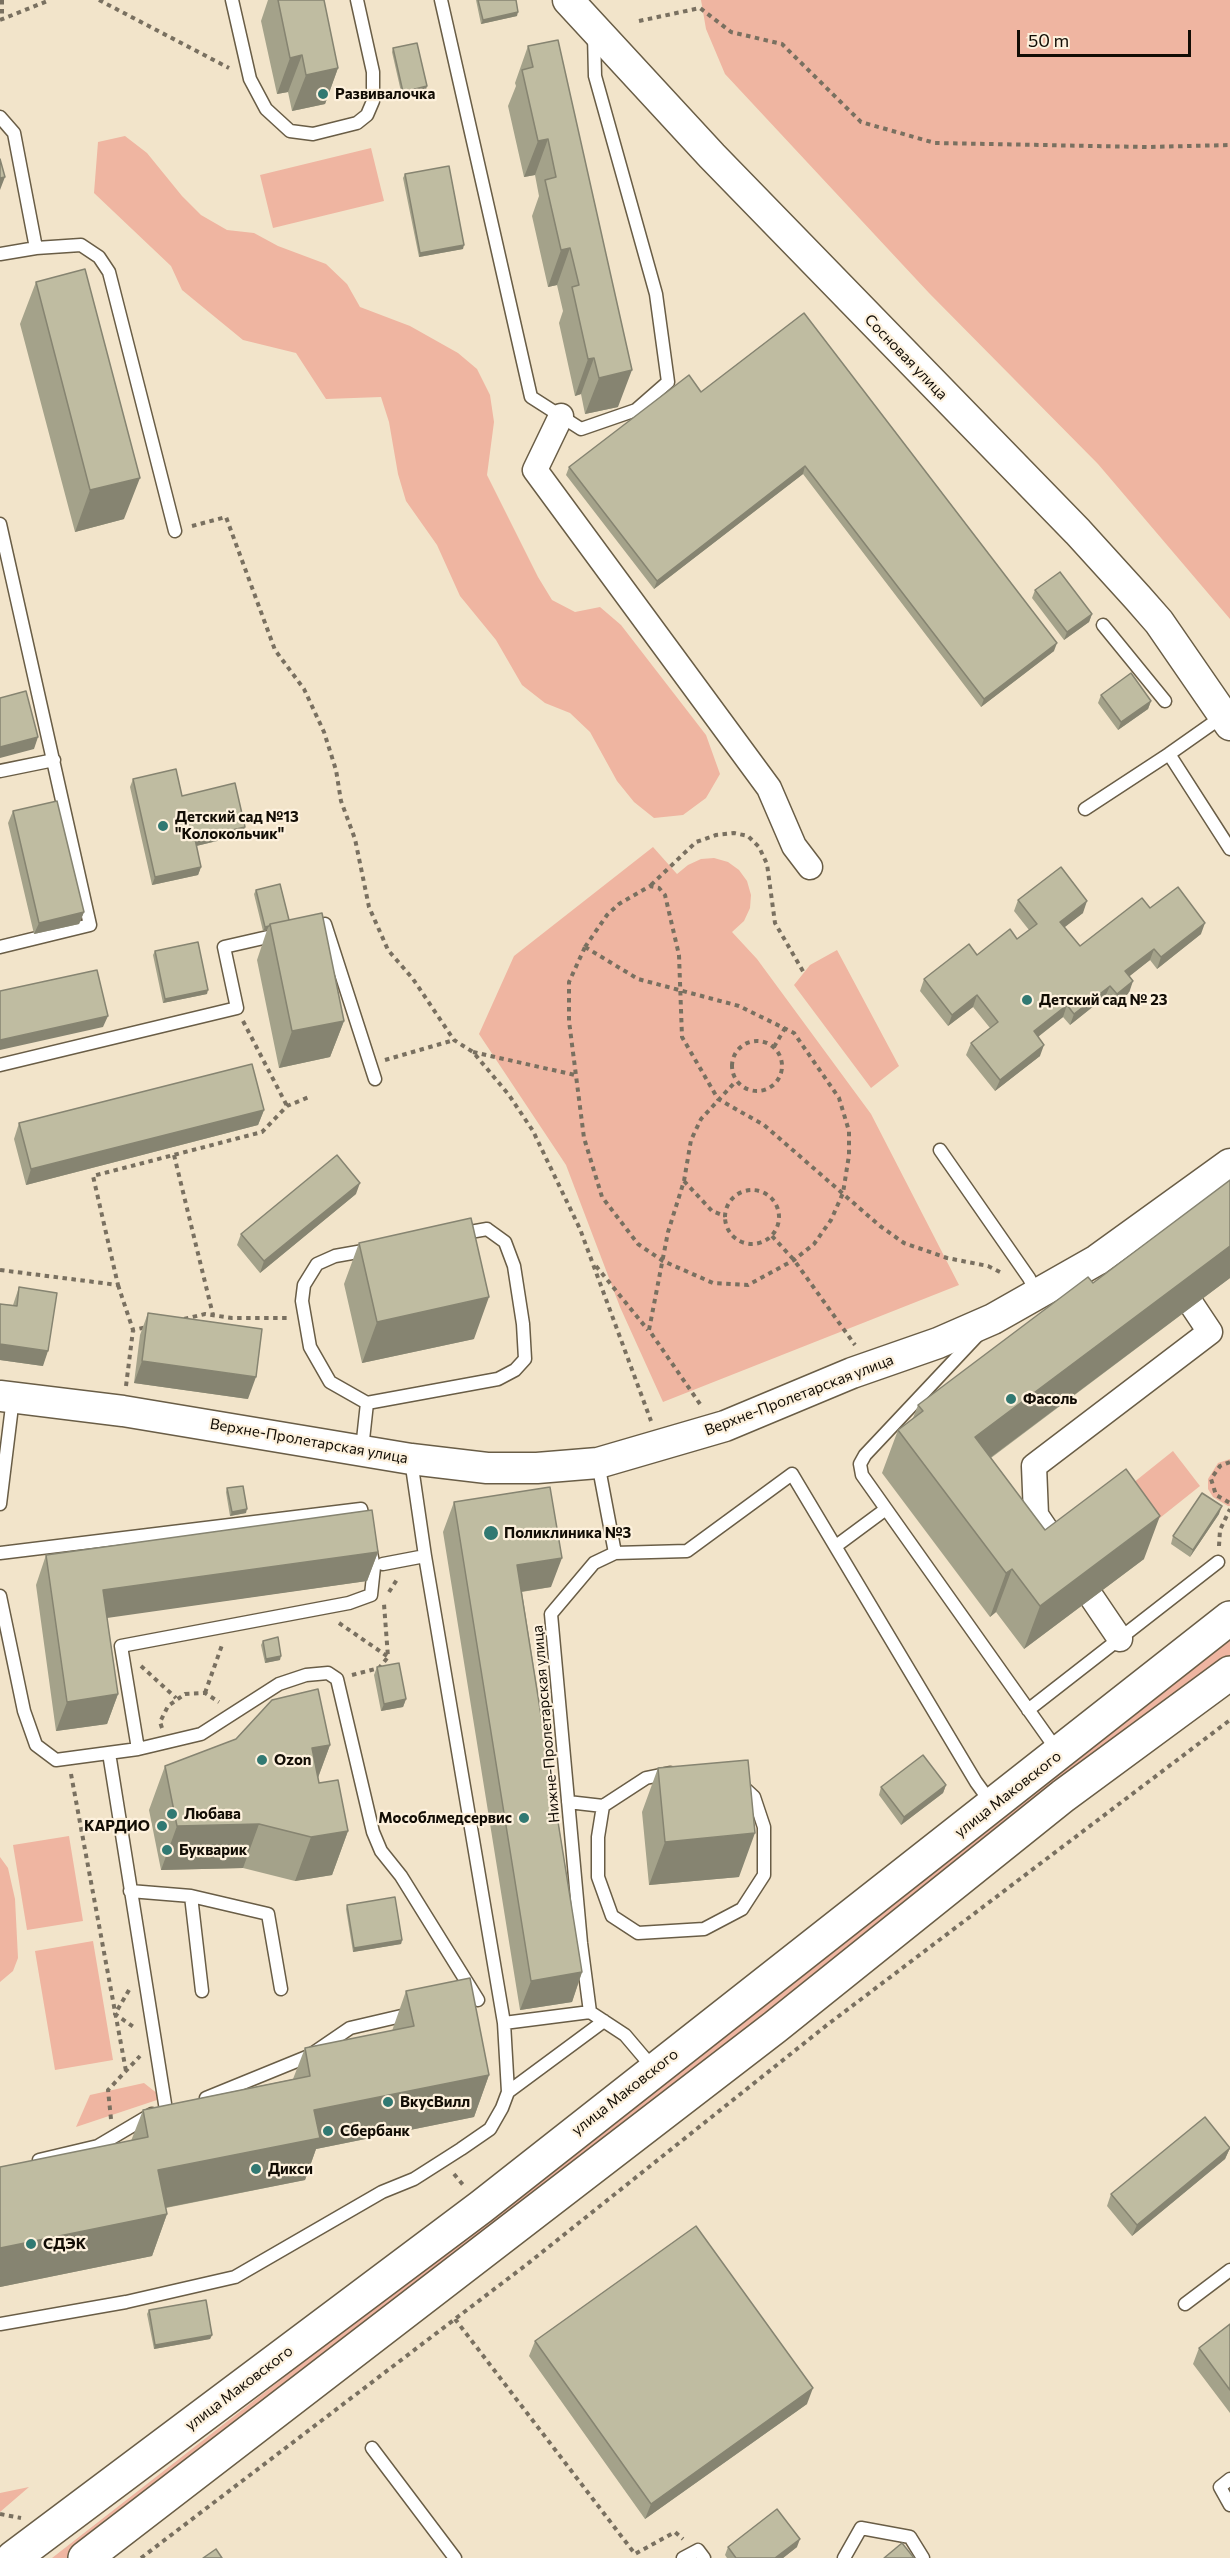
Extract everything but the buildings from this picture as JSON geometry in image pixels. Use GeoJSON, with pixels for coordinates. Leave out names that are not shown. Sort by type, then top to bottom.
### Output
{"type":"FeatureCollection","features":[{"type":"Feature","properties":{"kind":"main road","name":"улица Маковского"},"geometry":{"type":"LineString","coordinates":[[13,2558],[463,2221],[1230,1618]]}},
{"type":"Feature","properties":{"kind":"main road"},"geometry":{"type":"LineString","coordinates":[[85,2558],[775,2027],[1063,1796],[1230,1673]]}},
{"type":"Feature","properties":{"kind":"street","name":"Сосновая улица"},"geometry":{"type":"LineString","coordinates":[[568,0],[736,181],[1131,590],[1159,622],[1227,720]]}},
{"type":"Feature","properties":{"kind":"street"},"geometry":{"type":"LineString","coordinates":[[561,416],[535,470],[769,788],[794,846],[810,867]]}},
{"type":"Feature","properties":{"kind":"street","name":"Верхне-Пролетарская улица"},"geometry":{"type":"LineString","coordinates":[[7,1397],[123,1411],[362,1449],[411,1459],[487,1468],[537,1468],[598,1463],[649,1435],[725,1426],[852,1373],[938,1343],[993,1319],[1097,1260],[1152,1244],[1230,1164]]}},
{"type":"Feature","properties":{"kind":"street"},"geometry":{"type":"LineString","coordinates":[[1119,1639],[1036,1515],[1034,1466],[1210,1332],[1152,1244]]}},
{"type":"Feature","properties":{"kind":"lane"},"geometry":{"type":"LineString","coordinates":[[232,0],[250,79],[266,109],[290,131],[326,132],[357,123],[367,115],[373,101],[372,72],[357,0]]}},
{"type":"Feature","properties":{"kind":"lane"},"geometry":{"type":"LineString","coordinates":[[441,0],[531,397],[581,429],[636,410],[668,382],[656,294],[595,76],[594,28]]}},
{"type":"Feature","properties":{"kind":"lane"},"geometry":{"type":"LineString","coordinates":[[0,117],[14,133],[36,248]]}},
{"type":"Feature","properties":{"kind":"lane"},"geometry":{"type":"LineString","coordinates":[[0,254],[36,248],[81,245],[99,257],[109,272],[175,531]]}},
{"type":"Feature","properties":{"kind":"lane"},"geometry":{"type":"LineString","coordinates":[[0,524],[90,925],[0,947]]}},
{"type":"Feature","properties":{"kind":"lane"},"geometry":{"type":"LineString","coordinates":[[1103,625],[1165,701]]}},
{"type":"Feature","properties":{"kind":"lane"},"geometry":{"type":"LineString","coordinates":[[1085,809],[1169,754],[1227,720]]}},
{"type":"Feature","properties":{"kind":"lane"},"geometry":{"type":"LineString","coordinates":[[1169,754],[1230,849]]}},
{"type":"Feature","properties":{"kind":"lane"},"geometry":{"type":"LineString","coordinates":[[0,771],[54,760]]}},
{"type":"Feature","properties":{"kind":"lane"},"geometry":{"type":"LineString","coordinates":[[0,1065],[237,1008],[224,947],[325,924],[375,1079]]}},
{"type":"Feature","properties":{"kind":"lane"},"geometry":{"type":"LineString","coordinates":[[940,1150],[1029,1278],[1037,1295]]}},
{"type":"Feature","properties":{"kind":"lane"},"geometry":{"type":"LineString","coordinates":[[487,1229],[505,1242],[514,1266],[523,1324],[525,1359],[515,1370],[498,1378],[367,1403],[330,1382],[310,1347],[302,1301],[304,1285],[317,1264],[335,1256],[487,1229]]}},
{"type":"Feature","properties":{"kind":"lane"},"geometry":{"type":"LineString","coordinates":[[993,1319],[865,1455],[860,1464],[862,1475],[1059,1754]]}},
{"type":"Feature","properties":{"kind":"lane"},"geometry":{"type":"LineString","coordinates":[[0,1504],[7,1397]]}},
{"type":"Feature","properties":{"kind":"lane"},"geometry":{"type":"LineString","coordinates":[[362,1449],[367,1403]]}},
{"type":"Feature","properties":{"kind":"lane"},"geometry":{"type":"LineString","coordinates":[[411,1459],[425,1556],[500,1995],[508,2092]]}},
{"type":"Feature","properties":{"kind":"lane"},"geometry":{"type":"LineString","coordinates":[[598,1463],[615,1553],[687,1551],[792,1474],[976,1782],[993,1805]]}},
{"type":"Feature","properties":{"kind":"lane"},"geometry":{"type":"LineString","coordinates":[[0,1553],[361,1509],[374,1568],[371,1594],[349,1603],[121,1646],[138,1749]]}},
{"type":"Feature","properties":{"kind":"lane"},"geometry":{"type":"LineString","coordinates":[[836,1546],[886,1509]]}},
{"type":"Feature","properties":{"kind":"lane","name":"Нижне-Пролетарская улица"},"geometry":{"type":"LineString","coordinates":[[590,2012],[551,1614],[594,1563],[615,1553]]}},
{"type":"Feature","properties":{"kind":"lane"},"geometry":{"type":"LineString","coordinates":[[383,1564],[425,1556]]}},
{"type":"Feature","properties":{"kind":"lane"},"geometry":{"type":"LineString","coordinates":[[1028,1710],[1218,1562]]}},
{"type":"Feature","properties":{"kind":"lane"},"geometry":{"type":"LineString","coordinates":[[0,1596],[24,1712],[36,1745],[56,1760],[138,1749],[201,1734],[279,1684],[306,1675],[328,1673],[337,1679],[374,1832],[381,1851],[401,1876],[472,2001],[500,1995]]}},
{"type":"Feature","properties":{"kind":"lane"},"geometry":{"type":"LineString","coordinates":[[22,2164],[98,2146],[150,2115],[171,2109],[154,2041],[109,1753]]}},
{"type":"Feature","properties":{"kind":"lane"},"geometry":{"type":"LineString","coordinates":[[568,1802],[603,1806],[646,1778],[680,1771]]}},
{"type":"Feature","properties":{"kind":"lane"},"geometry":{"type":"LineString","coordinates":[[603,1806],[598,1837],[598,1877],[612,1916],[638,1934],[704,1929],[742,1909],[764,1875],[764,1827],[754,1797],[729,1775]]}},
{"type":"Feature","properties":{"kind":"lane"},"geometry":{"type":"LineString","coordinates":[[130,1891],[191,1896],[268,1914],[281,1989]]}},
{"type":"Feature","properties":{"kind":"lane"},"geometry":{"type":"LineString","coordinates":[[191,1896],[202,1991]]}},
{"type":"Feature","properties":{"kind":"lane"},"geometry":{"type":"LineString","coordinates":[[199,2100],[220,2094],[309,2056],[350,2028],[424,2011]]}},
{"type":"Feature","properties":{"kind":"lane"},"geometry":{"type":"LineString","coordinates":[[504,2023],[590,2012],[625,2036],[654,2069]]}},
{"type":"Feature","properties":{"kind":"lane"},"geometry":{"type":"LineString","coordinates":[[0,2324],[126,2302],[235,2277],[382,2192],[414,2179],[461,2149],[489,2129],[508,2092],[604,2021]]}},
{"type":"Feature","properties":{"kind":"lane"},"geometry":{"type":"LineString","coordinates":[[1185,2304],[1230,2270]]}},
{"type":"Feature","properties":{"kind":"lane"},"geometry":{"type":"LineString","coordinates":[[372,2448],[455,2558]]}},
{"type":"Feature","properties":{"kind":"lane"},"geometry":{"type":"LineString","coordinates":[[1230,2479],[1220,2487],[1230,2505]]}},
{"type":"Feature","properties":{"kind":"lane"},"geometry":{"type":"LineString","coordinates":[[844,2558],[861,2528],[910,2537],[923,2558]]}},
{"type":"Feature","properties":{"kind":"lane"},"geometry":{"type":"LineString","coordinates":[[683,2558],[701,2554]]}},
{"type":"Feature","properties":{"kind":"path"},"geometry":{"type":"LineString","coordinates":[[2,0],[1,20],[50,0]]}},
{"type":"Feature","properties":{"kind":"path"},"geometry":{"type":"LineString","coordinates":[[99,0],[250,79]]}},
{"type":"Feature","properties":{"kind":"path"},"geometry":{"type":"LineString","coordinates":[[639,21],[700,8],[732,32],[782,44],[861,122],[934,143],[1147,147],[1230,145]]}},
{"type":"Feature","properties":{"kind":"path"},"geometry":{"type":"LineString","coordinates":[[175,531],[226,517],[275,650],[304,689],[324,732],[336,770],[341,801],[355,839],[369,907],[388,950],[413,979],[454,1040],[473,1052],[509,1095],[532,1131],[580,1229],[649,1435]]}},
{"type":"Feature","properties":{"kind":"path"},"geometry":{"type":"LineString","coordinates":[[585,947],[638,979],[738,1006],[794,1033],[839,1098],[849,1131],[849,1155],[843,1193],[831,1220],[814,1244],[794,1260],[748,1285],[713,1283],[663,1261],[638,1244],[602,1197],[584,1138],[569,1021],[569,982],[585,947],[607,915],[619,904],[650,886],[696,842],[716,835],[734,833],[748,836],[759,847],[767,864],[775,923],[804,973]]}},
{"type":"Feature","properties":{"kind":"path"},"geometry":{"type":"LineString","coordinates":[[650,886],[659,888],[665,895],[679,955],[682,1037],[718,1099],[764,1125],[904,1243],[947,1258],[988,1266],[1003,1273],[1006,1279]]}},
{"type":"Feature","properties":{"kind":"path"},"geometry":{"type":"LineString","coordinates":[[237,1008],[287,1106]]}},
{"type":"Feature","properties":{"kind":"path"},"geometry":{"type":"LineString","coordinates":[[774,1047],[785,1028]]}},
{"type":"Feature","properties":{"kind":"path"},"geometry":{"type":"LineString","coordinates":[[370,1065],[454,1040]]}},
{"type":"Feature","properties":{"kind":"path"},"geometry":{"type":"LineString","coordinates":[[760,1040],[774,1047],[779,1054],[782,1070],[775,1084],[759,1091],[743,1087],[736,1080],[732,1064],[738,1048],[760,1040]]}},
{"type":"Feature","properties":{"kind":"path"},"geometry":{"type":"LineString","coordinates":[[473,1052],[575,1075]]}},
{"type":"Feature","properties":{"kind":"path"},"geometry":{"type":"LineString","coordinates":[[649,1330],[668,1232],[684,1181],[691,1140],[701,1119],[736,1080]]}},
{"type":"Feature","properties":{"kind":"path"},"geometry":{"type":"LineString","coordinates":[[123,1411],[133,1330],[118,1285],[93,1176],[262,1132],[287,1106],[309,1097]]}},
{"type":"Feature","properties":{"kind":"path"},"geometry":{"type":"LineString","coordinates":[[174,1155],[213,1315]]}},
{"type":"Feature","properties":{"kind":"path"},"geometry":{"type":"LineString","coordinates":[[684,1181],[712,1210],[725,1216]]}},
{"type":"Feature","properties":{"kind":"path"},"geometry":{"type":"LineString","coordinates":[[755,1189],[771,1196],[780,1212],[777,1229],[772,1236],[755,1244],[738,1240],[731,1234],[725,1216],[727,1207],[738,1193],[755,1189]]}},
{"type":"Feature","properties":{"kind":"path"},"geometry":{"type":"LineString","coordinates":[[772,1236],[794,1260],[855,1345]]}},
{"type":"Feature","properties":{"kind":"path"},"geometry":{"type":"LineString","coordinates":[[593,1263],[649,1330],[700,1404]]}},
{"type":"Feature","properties":{"kind":"path"},"geometry":{"type":"LineString","coordinates":[[0,1270],[118,1285]]}},
{"type":"Feature","properties":{"kind":"path"},"geometry":{"type":"LineString","coordinates":[[174,1321],[205,1314],[232,1318],[305,1318]]}},
{"type":"Feature","properties":{"kind":"path"},"geometry":{"type":"LineString","coordinates":[[133,1330],[153,1325]]}},
{"type":"Feature","properties":{"kind":"path"},"geometry":{"type":"LineString","coordinates":[[1230,1462],[1220,1466],[1211,1479],[1216,1495],[1230,1503]]}},
{"type":"Feature","properties":{"kind":"path"},"geometry":{"type":"LineString","coordinates":[[1218,1562],[1220,1530],[1230,1509]]}},
{"type":"Feature","properties":{"kind":"path"},"geometry":{"type":"LineString","coordinates":[[337,1679],[379,1668],[388,1657],[384,1602],[409,1560]]}},
{"type":"Feature","properties":{"kind":"path"},"geometry":{"type":"LineString","coordinates":[[317,1609],[388,1657]]}},
{"type":"Feature","properties":{"kind":"path"},"geometry":{"type":"LineString","coordinates":[[205,1693],[229,1626]]}},
{"type":"Feature","properties":{"kind":"path"},"geometry":{"type":"LineString","coordinates":[[121,1646],[176,1698]]}},
{"type":"Feature","properties":{"kind":"path"},"geometry":{"type":"LineString","coordinates":[[168,1742],[160,1722],[168,1706],[176,1698],[195,1692],[205,1693],[218,1701],[227,1717]]}},
{"type":"Feature","properties":{"kind":"path"},"geometry":{"type":"LineString","coordinates":[[141,2558],[455,2319],[836,2018],[1230,1720]]}},
{"type":"Feature","properties":{"kind":"path"},"geometry":{"type":"LineString","coordinates":[[68,1759],[126,2071]]}},
{"type":"Feature","properties":{"kind":"path"},"geometry":{"type":"LineString","coordinates":[[115,2014],[142,1965]]}},
{"type":"Feature","properties":{"kind":"path"},"geometry":{"type":"LineString","coordinates":[[113,2137],[108,2090],[154,2041],[115,2014]]}},
{"type":"Feature","properties":{"kind":"path"},"geometry":{"type":"LineString","coordinates":[[455,2319],[635,2554],[675,2532],[701,2554]]}},
{"type":"Feature","properties":{"kind":"shaded area"},"geometry":{"type":"Polygon","coordinates":[[[701,0],[1230,0],[1230,619],[1098,464],[929,293],[725,74],[706,29],[701,0]]]}},
{"type":"Feature","properties":{"kind":"shaded area"},"geometry":{"type":"Polygon","coordinates":[[[125,136],[147,153],[182,196],[201,215],[227,230],[254,233],[278,246],[326,264],[347,284],[360,307],[410,326],[458,353],[477,369],[490,395],[494,422],[487,475],[538,577],[552,600],[575,612],[600,607],[621,625],[706,735],[720,774],[706,798],[683,815],[654,818],[634,802],[617,781],[590,732],[570,713],[545,703],[522,685],[496,640],[460,596],[437,545],[406,501],[398,474],[389,422],[381,397],[326,399],[296,353],[243,340],[182,290],[171,266],[94,193],[98,142],[125,136]]]}},
{"type":"Feature","properties":{"kind":"shaded area"},"geometry":{"type":"Polygon","coordinates":[[[371,148],[384,201],[273,228],[260,175],[371,148]]]}},
{"type":"Feature","properties":{"kind":"shaded area"},"geometry":{"type":"Polygon","coordinates":[[[653,847],[677,874],[688,865],[701,859],[714,858],[728,862],[739,870],[747,881],[751,895],[750,908],[744,921],[732,932],[757,959],[871,1114],[959,1285],[663,1402],[620,1307],[566,1165],[479,1034],[514,956],[653,847]]]}},
{"type":"Feature","properties":{"kind":"shaded area"},"geometry":{"type":"Polygon","coordinates":[[[837,950],[899,1066],[871,1088],[794,985],[810,965],[837,950]]]}},
{"type":"Feature","properties":{"kind":"shaded area"},"geometry":{"type":"Polygon","coordinates":[[[1173,1451],[1200,1486],[1141,1533],[1113,1499],[1173,1451]]]}},
{"type":"Feature","properties":{"kind":"shaded area"},"geometry":{"type":"Polygon","coordinates":[[[1230,1459],[1230,1506],[1228,1506],[1213,1497],[1208,1489],[1208,1479],[1218,1463],[1230,1459]]]}},
{"type":"Feature","properties":{"kind":"shaded area"},"geometry":{"type":"Polygon","coordinates":[[[1230,1640],[1230,1657],[71,2558],[52,2558],[1230,1640]]]}},
{"type":"Feature","properties":{"kind":"shaded area"},"geometry":{"type":"Polygon","coordinates":[[[69,1836],[83,1921],[27,1930],[13,1845],[69,1836]]]}},
{"type":"Feature","properties":{"kind":"shaded area"},"geometry":{"type":"Polygon","coordinates":[[[0,1857],[8,1868],[15,1899],[18,1958],[13,1971],[0,1982],[0,1857]]]}},
{"type":"Feature","properties":{"kind":"shaded area"},"geometry":{"type":"Polygon","coordinates":[[[93,1941],[113,2060],[55,2070],[35,1951],[93,1941]]]}},
{"type":"Feature","properties":{"kind":"shaded area"},"geometry":{"type":"Polygon","coordinates":[[[144,2083],[163,2098],[76,2127],[90,2095],[144,2083]]]}},
{"type":"Feature","properties":{"kind":"shaded area"},"geometry":{"type":"Polygon","coordinates":[[[29,2487],[0,2512],[0,2493],[29,2487]]]}},
{"type":"Feature","properties":{"kind":"place","name":"Развивалочка"},"geometry":{"type":"Point","coordinates":[323,94]}},
{"type":"Feature","properties":{"kind":"place","name":"Детский сад №13 \"Колокольчик\""},"geometry":{"type":"Point","coordinates":[163,826]}},
{"type":"Feature","properties":{"kind":"place","name":"Детский сад № 23"},"geometry":{"type":"Point","coordinates":[1027,1000]}},
{"type":"Feature","properties":{"kind":"place","name":"Фасоль"},"geometry":{"type":"Point","coordinates":[1011,1399]}},
{"type":"Feature","properties":{"kind":"place","name":"Поликлиника №3"},"geometry":{"type":"Point","coordinates":[491,1533]}},
{"type":"Feature","properties":{"kind":"place","name":"Ozon"},"geometry":{"type":"Point","coordinates":[262,1760]}},
{"type":"Feature","properties":{"kind":"place","name":"Любава"},"geometry":{"type":"Point","coordinates":[172,1814]}},
{"type":"Feature","properties":{"kind":"place","name":"Мособлмедсервис"},"geometry":{"type":"Point","coordinates":[524,1818]}},
{"type":"Feature","properties":{"kind":"place","name":"КАРДИО"},"geometry":{"type":"Point","coordinates":[162,1826]}},
{"type":"Feature","properties":{"kind":"place","name":"Букварик"},"geometry":{"type":"Point","coordinates":[167,1850]}},
{"type":"Feature","properties":{"kind":"place","name":"ВкусВилл"},"geometry":{"type":"Point","coordinates":[388,2102]}},
{"type":"Feature","properties":{"kind":"place","name":"Сбербанк"},"geometry":{"type":"Point","coordinates":[328,2131]}},
{"type":"Feature","properties":{"kind":"place","name":"Дикси"},"geometry":{"type":"Point","coordinates":[256,2169]}},
{"type":"Feature","properties":{"kind":"place","name":"СДЭК"},"geometry":{"type":"Point","coordinates":[31,2244]}}]}
